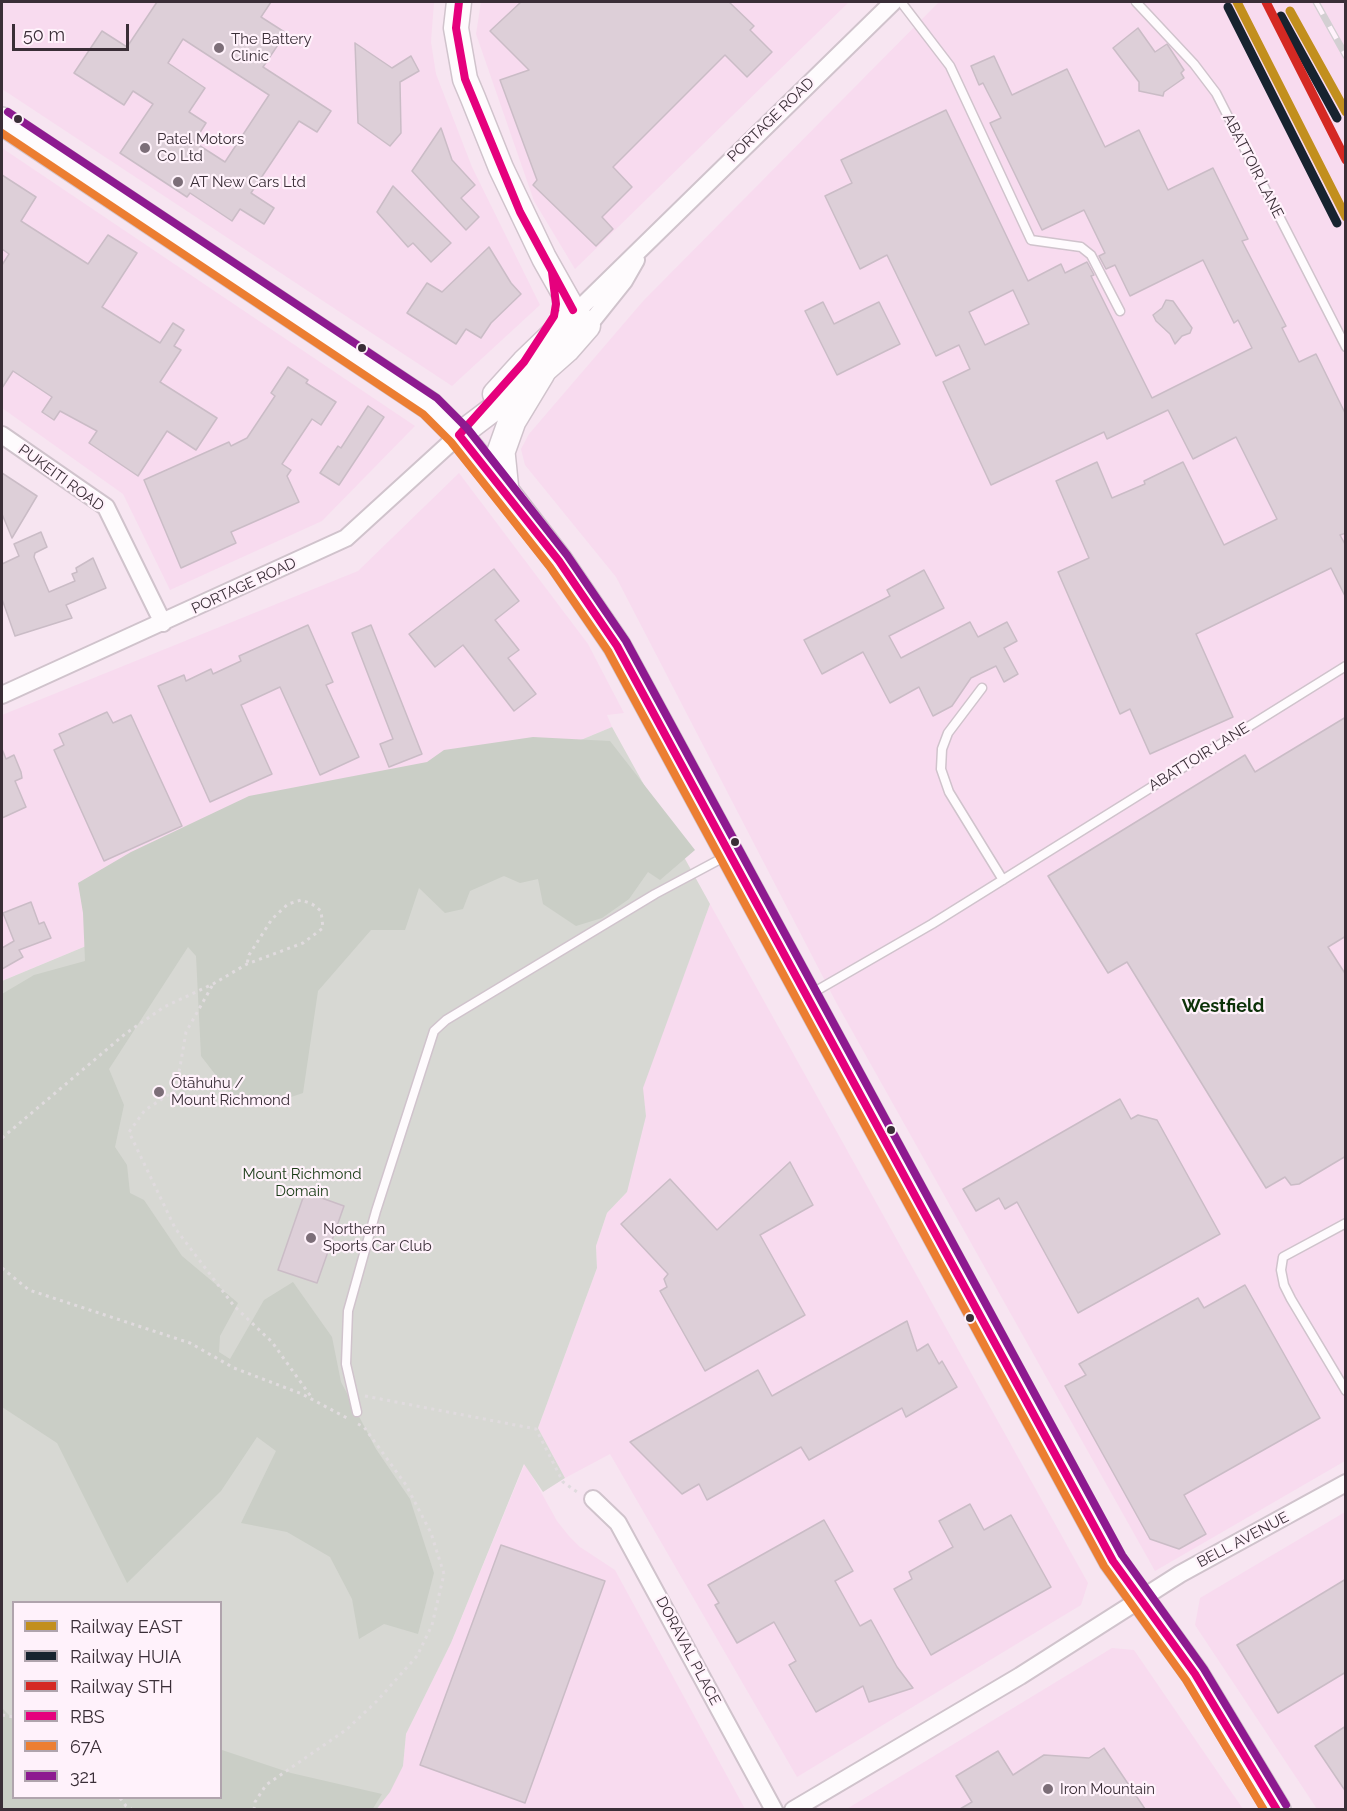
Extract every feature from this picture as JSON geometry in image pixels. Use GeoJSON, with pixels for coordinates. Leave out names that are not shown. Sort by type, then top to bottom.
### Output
{"type":"FeatureCollection","features":[{"type":"Feature","properties":{"kind":"main road"},"geometry":{"type":"LineString","coordinates":[[459,2],[456,28],[465,79],[516,201],[552,272],[582,320]]}},
{"type":"Feature","properties":{"kind":"main road"},"geometry":{"type":"LineString","coordinates":[[2,121],[430,406],[459,435],[505,491],[586,599],[617,646],[1113,1561],[1194,1674],[1277,1809]]}},
{"type":"Feature","properties":{"kind":"main road"},"geometry":{"type":"LineString","coordinates":[[505,491],[501,452],[532,367],[554,316],[556,303],[552,272]]}},
{"type":"Feature","properties":{"kind":"main road","name":"PORTAGE ROAD"},"geometry":{"type":"LineString","coordinates":[[459,435],[532,367],[567,350],[582,320]]}},
{"type":"Feature","properties":{"kind":"street","name":"PORTAGE ROAD"},"geometry":{"type":"LineString","coordinates":[[582,320],[649,239],[893,2]]}},
{"type":"Feature","properties":{"kind":"street","name":"PUKEITI ROAD"},"geometry":{"type":"LineString","coordinates":[[2,435],[106,507],[163,623]]}},
{"type":"Feature","properties":{"kind":"street","name":"PORTAGE ROAD"},"geometry":{"type":"LineString","coordinates":[[2,694],[163,623],[346,538],[459,435]]}},
{"type":"Feature","properties":{"kind":"street","name":"BELL AVENUE"},"geometry":{"type":"LineString","coordinates":[[793,1809],[1039,1664],[1215,1554],[1291,1515],[1346,1483]]}},
{"type":"Feature","properties":{"kind":"street","name":"DORAVAL PLACE"},"geometry":{"type":"LineString","coordinates":[[593,1499],[618,1523],[774,1809]]}},
{"type":"Feature","properties":{"kind":"lane"},"geometry":{"type":"LineString","coordinates":[[901,2],[950,66],[1031,240],[1081,247],[1091,255],[1120,311]]}},
{"type":"Feature","properties":{"kind":"lane","name":"ABATTOIR LANE"},"geometry":{"type":"LineString","coordinates":[[1136,2],[1194,64],[1216,93],[1346,347]]}},
{"type":"Feature","properties":{"kind":"lane","name":"ABATTOIR LANE"},"geometry":{"type":"LineString","coordinates":[[806,997],[1003,880],[1346,666]]}},
{"type":"Feature","properties":{"kind":"lane"},"geometry":{"type":"LineString","coordinates":[[982,688],[948,732],[942,749],[941,769],[949,792],[1003,880]]}},
{"type":"Feature","properties":{"kind":"lane"},"geometry":{"type":"LineString","coordinates":[[357,1412],[346,1364],[348,1311],[376,1210],[434,1031],[446,1020],[655,894],[728,854]]}},
{"type":"Feature","properties":{"kind":"lane"},"geometry":{"type":"LineString","coordinates":[[1346,1223],[1283,1257],[1281,1270],[1284,1285],[1291,1299],[1346,1391]]}},
{"type":"Feature","properties":{"kind":"path"},"geometry":{"type":"LineString","coordinates":[[2,1138],[125,1034],[164,1007],[213,984],[247,964],[303,943],[323,928],[321,911],[312,903],[301,900],[288,904],[272,919],[249,955],[247,964]]}},
{"type":"Feature","properties":{"kind":"path"},"geometry":{"type":"LineString","coordinates":[[213,984],[186,1032],[176,1089],[146,1110],[129,1132],[176,1228],[234,1306],[272,1342],[313,1400]]}},
{"type":"Feature","properties":{"kind":"path"},"geometry":{"type":"LineString","coordinates":[[2,1268],[29,1290],[190,1343],[234,1368],[313,1400],[364,1427],[425,1518],[444,1574],[432,1624],[417,1656],[377,1701],[346,1730],[266,1785],[255,1802],[254,1809]]}},
{"type":"Feature","properties":{"kind":"path"},"geometry":{"type":"LineString","coordinates":[[353,1394],[536,1429],[563,1482],[573,1491],[593,1499]]}},
{"type":"Feature","properties":{"kind":"path"},"geometry":{"type":"LineString","coordinates":[[121,1799],[126,1806],[133,1809]]}},
{"type":"Feature","properties":{"kind":"shaded area"},"geometry":{"type":"Polygon","coordinates":[[[2,2],[434,2],[431,42],[436,74],[472,167],[540,305],[452,386],[2,89],[2,2]]]}},
{"type":"Feature","properties":{"kind":"shaded area"},"geometry":{"type":"Polygon","coordinates":[[[481,2],[849,2],[575,269],[534,201],[476,34],[481,2]]]}},
{"type":"Feature","properties":{"kind":"shaded area"},"geometry":{"type":"Polygon","coordinates":[[[939,2],[1345,2],[1345,1461],[1155,1571],[837,1004],[616,577],[525,465],[521,449],[529,434],[644,300],[939,2]]]}},
{"type":"Feature","properties":{"kind":"shaded area"},"geometry":{"type":"Polygon","coordinates":[[[2,148],[415,426],[322,521],[170,590],[123,494],[2,408],[2,148]]]}},
{"type":"Feature","properties":{"kind":"shaded area"},"geometry":{"type":"Polygon","coordinates":[[[459,473],[588,644],[624,713],[607,715],[612,727],[2,981],[2,715],[358,571],[459,473]]]}},
{"type":"Feature","properties":{"kind":"shaded area"},"geometry":{"type":"Polygon","coordinates":[[[533,737],[610,741],[695,850],[660,880],[648,872],[629,899],[602,918],[576,926],[543,904],[538,879],[520,883],[504,876],[470,891],[463,909],[445,913],[419,888],[405,930],[371,930],[318,991],[303,1093],[270,1104],[235,1100],[201,1056],[196,956],[188,947],[109,1069],[124,1105],[115,1147],[127,1165],[130,1193],[144,1200],[182,1256],[238,1303],[220,1336],[219,1352],[230,1359],[264,1300],[293,1282],[332,1337],[341,1382],[376,1449],[410,1499],[434,1573],[418,1634],[384,1624],[359,1639],[352,1599],[330,1557],[287,1532],[241,1523],[276,1451],[257,1437],[221,1491],[127,1583],[57,1443],[2,1407],[2,994],[34,975],[85,961],[83,913],[78,883],[131,852],[249,796],[427,762],[444,750],[533,737]]]}},
{"type":"Feature","properties":{"kind":"shaded area"},"geometry":{"type":"Polygon","coordinates":[[[710,904],[1088,1583],[1081,1605],[797,1777],[610,1454],[565,1478],[538,1428],[597,1268],[596,1246],[607,1213],[627,1192],[646,1116],[642,1088],[710,904]]]}},
{"type":"Feature","properties":{"kind":"shaded area"},"geometry":{"type":"Polygon","coordinates":[[[525,1463],[557,1521],[569,1536],[580,1547],[615,1570],[745,1809],[376,1810],[403,1766],[406,1734],[451,1643],[525,1463]]]}},
{"type":"Feature","properties":{"kind":"shaded area"},"geometry":{"type":"Polygon","coordinates":[[[1345,1512],[1345,1809],[1317,1809],[1195,1625],[1200,1598],[1345,1512]]]}},
{"type":"Feature","properties":{"kind":"shaded area"},"geometry":{"type":"Polygon","coordinates":[[[1112,1648],[1134,1650],[1243,1809],[845,1810],[1112,1648]]]}},
{"type":"Feature","properties":{"kind":"shaded area"},"geometry":{"type":"Polygon","coordinates":[[[2,1708],[12,1718],[12,1799],[222,1799],[222,1750],[291,1773],[382,1794],[372,1810],[2,1809],[2,1708]]]}},
{"type":"Feature","properties":{"kind":"green space","name":"Mount Richmond Domain"},"geometry":{"type":"Polygon","coordinates":[[[612,727],[710,904],[643,1088],[646,1116],[627,1192],[607,1213],[596,1246],[597,1268],[538,1428],[565,1478],[543,1492],[524,1464],[451,1643],[406,1734],[403,1766],[390,1792],[376,1810],[2,1810],[2,981],[612,727]]]}},
{"type":"Feature","properties":{"kind":"building"},"geometry":{"type":"Polygon","coordinates":[[[157,2],[271,2],[261,17],[286,33],[263,67],[331,111],[317,132],[299,121],[251,193],[274,208],[264,224],[240,209],[232,221],[190,193],[187,197],[120,153],[153,104],[133,91],[124,105],[74,73],[102,31],[127,47],[157,2]],[[183,39],[168,63],[205,88],[189,112],[206,123],[194,142],[225,162],[269,95],[183,39]]]}},
{"type":"Feature","properties":{"kind":"building"},"geometry":{"type":"Polygon","coordinates":[[[521,2],[729,2],[754,26],[750,30],[772,52],[747,77],[725,55],[613,167],[632,187],[602,217],[613,229],[596,246],[533,185],[537,180],[500,80],[529,70],[490,31],[521,2]]]}},
{"type":"Feature","properties":{"kind":"building"},"geometry":{"type":"Polygon","coordinates":[[[1138,28],[1155,52],[1167,44],[1184,70],[1181,73],[1184,78],[1164,92],[1163,96],[1139,91],[1139,82],[1113,48],[1138,28]]]}},
{"type":"Feature","properties":{"kind":"building"},"geometry":{"type":"Polygon","coordinates":[[[355,43],[392,68],[411,56],[419,71],[400,82],[401,133],[390,146],[358,123],[355,43]]]}},
{"type":"Feature","properties":{"kind":"building"},"geometry":{"type":"Polygon","coordinates":[[[994,56],[1012,95],[1067,69],[1105,147],[1139,130],[1168,190],[1213,168],[1248,239],[1242,241],[1286,326],[1282,328],[1299,362],[1316,354],[1346,415],[1346,533],[1340,535],[1346,546],[1346,598],[1331,568],[1196,634],[1233,717],[1150,754],[1130,709],[1120,714],[1058,572],[1089,558],[1056,481],[1097,462],[1112,498],[1145,484],[1144,481],[1183,462],[1224,545],[1277,519],[1236,437],[1193,459],[1168,410],[1107,439],[1104,432],[991,485],[943,382],[970,369],[959,345],[936,356],[887,255],[860,269],[825,196],[852,183],[841,160],[946,110],[1028,281],[1061,264],[1065,273],[1087,262],[1094,275],[1091,276],[1152,398],[1252,348],[1238,320],[1234,323],[1203,260],[1130,296],[1115,265],[1106,269],[1099,256],[1105,253],[1084,210],[1042,230],[990,123],[1001,118],[983,83],[979,85],[971,66],[994,56]],[[1013,290],[969,312],[985,345],[1029,324],[1013,290]]]}},
{"type":"Feature","properties":{"kind":"building"},"geometry":{"type":"Polygon","coordinates":[[[441,128],[452,160],[475,185],[461,198],[479,217],[466,230],[412,171],[441,128]]]}},
{"type":"Feature","properties":{"kind":"building"},"geometry":{"type":"Polygon","coordinates":[[[2,175],[36,197],[21,221],[88,264],[108,235],[137,253],[102,307],[160,343],[173,323],[184,330],[174,346],[181,350],[160,382],[217,418],[196,450],[167,431],[138,476],[89,443],[97,431],[60,411],[54,420],[42,412],[52,397],[13,371],[2,388],[2,265],[9,254],[2,249],[2,175]]]}},
{"type":"Feature","properties":{"kind":"building"},"geometry":{"type":"Polygon","coordinates":[[[393,186],[451,243],[431,262],[413,243],[408,247],[377,212],[393,186]]]}},
{"type":"Feature","properties":{"kind":"building"},"geometry":{"type":"Polygon","coordinates":[[[489,247],[511,283],[521,294],[491,323],[481,338],[466,329],[456,344],[407,313],[427,283],[442,292],[489,247]]]}},
{"type":"Feature","properties":{"kind":"building"},"geometry":{"type":"Polygon","coordinates":[[[1166,300],[1173,301],[1192,328],[1190,333],[1182,336],[1175,344],[1170,334],[1153,315],[1162,308],[1166,300]]]}},
{"type":"Feature","properties":{"kind":"building"},"geometry":{"type":"Polygon","coordinates":[[[823,302],[834,324],[879,302],[900,344],[837,375],[805,311],[823,302]]]}},
{"type":"Feature","properties":{"kind":"building"},"geometry":{"type":"Polygon","coordinates":[[[288,367],[308,380],[306,383],[336,402],[321,425],[312,419],[282,464],[291,470],[287,476],[299,502],[231,532],[236,543],[181,568],[144,480],[229,442],[231,446],[247,438],[275,396],[271,393],[288,367]]]}},
{"type":"Feature","properties":{"kind":"building"},"geometry":{"type":"Polygon","coordinates":[[[368,406],[384,417],[339,485],[320,473],[338,446],[341,448],[368,406]]]}},
{"type":"Feature","properties":{"kind":"building"},"geometry":{"type":"Polygon","coordinates":[[[2,473],[37,496],[12,538],[2,514],[2,473]]]}},
{"type":"Feature","properties":{"kind":"building"},"geometry":{"type":"Polygon","coordinates":[[[41,532],[47,547],[35,553],[34,557],[49,592],[75,581],[72,574],[77,572],[76,568],[93,558],[106,588],[66,605],[72,618],[15,636],[2,599],[2,564],[19,556],[14,544],[41,532]]]}},
{"type":"Feature","properties":{"kind":"building"},"geometry":{"type":"Polygon","coordinates":[[[494,569],[519,601],[495,620],[519,650],[508,658],[536,694],[514,711],[463,645],[435,667],[409,634],[494,569]]]}},
{"type":"Feature","properties":{"kind":"building"},"geometry":{"type":"Polygon","coordinates":[[[924,570],[944,608],[889,636],[901,658],[970,622],[978,637],[1007,622],[1017,641],[1004,648],[1018,674],[1004,682],[996,666],[971,678],[952,706],[933,716],[919,687],[890,703],[863,652],[822,674],[804,640],[890,596],[887,590],[924,570]]]}},
{"type":"Feature","properties":{"kind":"building"},"geometry":{"type":"Polygon","coordinates":[[[308,625],[333,682],[326,685],[359,757],[320,775],[280,687],[241,705],[272,774],[210,802],[158,686],[184,675],[186,681],[211,669],[213,674],[241,661],[239,656],[308,625]]]}},
{"type":"Feature","properties":{"kind":"building"},"geometry":{"type":"Polygon","coordinates":[[[371,625],[422,754],[389,767],[380,744],[393,739],[352,633],[371,625]]]}},
{"type":"Feature","properties":{"kind":"building"},"geometry":{"type":"Polygon","coordinates":[[[107,712],[113,723],[131,715],[182,826],[104,861],[54,750],[64,745],[59,734],[107,712]]]}},
{"type":"Feature","properties":{"kind":"building"},"geometry":{"type":"Polygon","coordinates":[[[1346,717],[1346,936],[1328,947],[1346,975],[1346,1156],[1299,1184],[1291,1185],[1285,1177],[1266,1188],[1127,962],[1108,973],[1048,876],[1245,755],[1255,772],[1346,717]]]}},
{"type":"Feature","properties":{"kind":"building"},"geometry":{"type":"Polygon","coordinates":[[[2,749],[6,759],[14,755],[22,778],[15,781],[26,807],[2,818],[2,749]]]}},
{"type":"Feature","properties":{"kind":"building"},"geometry":{"type":"Polygon","coordinates":[[[31,902],[39,924],[44,922],[51,938],[19,950],[23,957],[2,969],[2,948],[14,941],[3,913],[31,902]]]}},
{"type":"Feature","properties":{"kind":"building"},"geometry":{"type":"Polygon","coordinates":[[[1120,1099],[1131,1119],[1138,1115],[1157,1120],[1220,1234],[1078,1313],[1017,1202],[1005,1209],[999,1198],[976,1211],[963,1189],[1120,1099]]]}},
{"type":"Feature","properties":{"kind":"building"},"geometry":{"type":"Polygon","coordinates":[[[790,1162],[813,1205],[760,1235],[805,1315],[705,1371],[660,1291],[667,1287],[664,1279],[668,1274],[621,1224],[670,1179],[717,1230],[790,1162]]]}},
{"type":"Feature","properties":{"kind":"building","name":"Northern Sports Car Club"},"geometry":{"type":"Polygon","coordinates":[[[305,1192],[344,1206],[317,1283],[278,1270],[305,1192]]]}},
{"type":"Feature","properties":{"kind":"building"},"geometry":{"type":"Polygon","coordinates":[[[1245,1285],[1320,1418],[1184,1495],[1206,1534],[1179,1549],[1150,1539],[1065,1386],[1086,1375],[1079,1364],[1198,1298],[1204,1308],[1245,1285]]]}},
{"type":"Feature","properties":{"kind":"building"},"geometry":{"type":"Polygon","coordinates":[[[907,1321],[917,1351],[928,1344],[939,1364],[942,1361],[957,1387],[906,1417],[902,1408],[809,1460],[801,1447],[707,1500],[699,1484],[682,1494],[630,1442],[758,1370],[772,1396],[907,1321]]]}},
{"type":"Feature","properties":{"kind":"building"},"geometry":{"type":"Polygon","coordinates":[[[970,1504],[984,1530],[1011,1515],[1051,1587],[931,1655],[894,1589],[912,1579],[909,1572],[953,1547],[939,1521],[970,1504]]]}},
{"type":"Feature","properties":{"kind":"building"},"geometry":{"type":"Polygon","coordinates":[[[824,1520],[853,1571],[835,1581],[860,1626],[871,1620],[897,1667],[913,1688],[869,1702],[863,1686],[816,1712],[789,1665],[796,1661],[774,1622],[737,1643],[715,1605],[719,1603],[708,1585],[824,1520]]]}},
{"type":"Feature","properties":{"kind":"building"},"geometry":{"type":"Polygon","coordinates":[[[501,1545],[605,1581],[525,1803],[420,1765],[501,1545]]]}},
{"type":"Feature","properties":{"kind":"building"},"geometry":{"type":"Polygon","coordinates":[[[1346,1579],[1346,1672],[1278,1713],[1237,1645],[1346,1579]]]}},
{"type":"Feature","properties":{"kind":"building"},"geometry":{"type":"Polygon","coordinates":[[[1346,1726],[1346,1792],[1315,1746],[1346,1726]]]}},
{"type":"Feature","properties":{"kind":"building","name":"Iron Mountain"},"geometry":{"type":"Polygon","coordinates":[[[1104,1748],[1145,1809],[960,1809],[972,1802],[956,1776],[998,1751],[1013,1775],[1044,1755],[1089,1758],[1104,1748]]]}},
{"type":"Feature","properties":{"kind":"railway"},"geometry":{"type":"LineString","coordinates":[[1316,2],[1346,56]]}},
{"type":"Feature","properties":{"kind":"rail line","name":"EAST"},"geometry":{"type":"LineString","coordinates":[[1237,2],[1346,217]]}},
{"type":"Feature","properties":{"kind":"rail line","name":"STH"},"geometry":{"type":"LineString","coordinates":[[1266,2],[1346,160]]}},
{"type":"Feature","properties":{"kind":"rail line","name":"HUIA"},"geometry":{"type":"LineString","coordinates":[[1228,7],[1337,223]]}},
{"type":"Feature","properties":{"kind":"rail line","name":"EAST"},"geometry":{"type":"LineString","coordinates":[[1290,11],[1346,112]]}},
{"type":"Feature","properties":{"kind":"rail line","name":"HUIA"},"geometry":{"type":"LineString","coordinates":[[1281,16],[1337,118]]}},
{"type":"Feature","properties":{"kind":"transit line","name":"RBS"},"geometry":{"type":"LineString","coordinates":[[459,2],[456,28],[465,79],[520,212],[573,310]]}},
{"type":"Feature","properties":{"kind":"transit line","name":"321"},"geometry":{"type":"LineString","coordinates":[[8,112],[437,398],[467,428],[567,555],[626,641],[1122,1555],[1204,1669],[1286,1805]]}},
{"type":"Feature","properties":{"kind":"transit line","name":"67A"},"geometry":{"type":"LineString","coordinates":[[2,133],[423,414],[451,442],[550,567],[608,651],[1104,1566],[1186,1680],[1264,1810]]}},
{"type":"Feature","properties":{"kind":"transit line","name":"RBS"},"geometry":{"type":"LineString","coordinates":[[552,272],[556,304],[554,316],[524,362],[459,435],[559,561],[617,646],[1113,1561],[1195,1674],[1277,1810]]}},
{"type":"Feature","properties":{"kind":"place","name":"The Battery Clinic"},"geometry":{"type":"Point","coordinates":[219,48]}},
{"type":"Feature","properties":{"kind":"place","name":"Patel Motors Co Ltd"},"geometry":{"type":"Point","coordinates":[145,148]}},
{"type":"Feature","properties":{"kind":"place","name":"AT New Cars Ltd"},"geometry":{"type":"Point","coordinates":[178,182]}},
{"type":"Feature","properties":{"kind":"place","name":"Ōtāhuhu / Mount Richmond"},"geometry":{"type":"Point","coordinates":[159,1092]}},
{"type":"Feature","properties":{"kind":"place","name":"Northern Sports Car Club"},"geometry":{"type":"Point","coordinates":[311,1238]}},
{"type":"Feature","properties":{"kind":"place","name":"Iron Mountain"},"geometry":{"type":"Point","coordinates":[1048,1789]}},
{"type":"Feature","properties":{"kind":"district","name":"Westfield"},"geometry":{"type":"Point","coordinates":[1223,1007]}}]}
